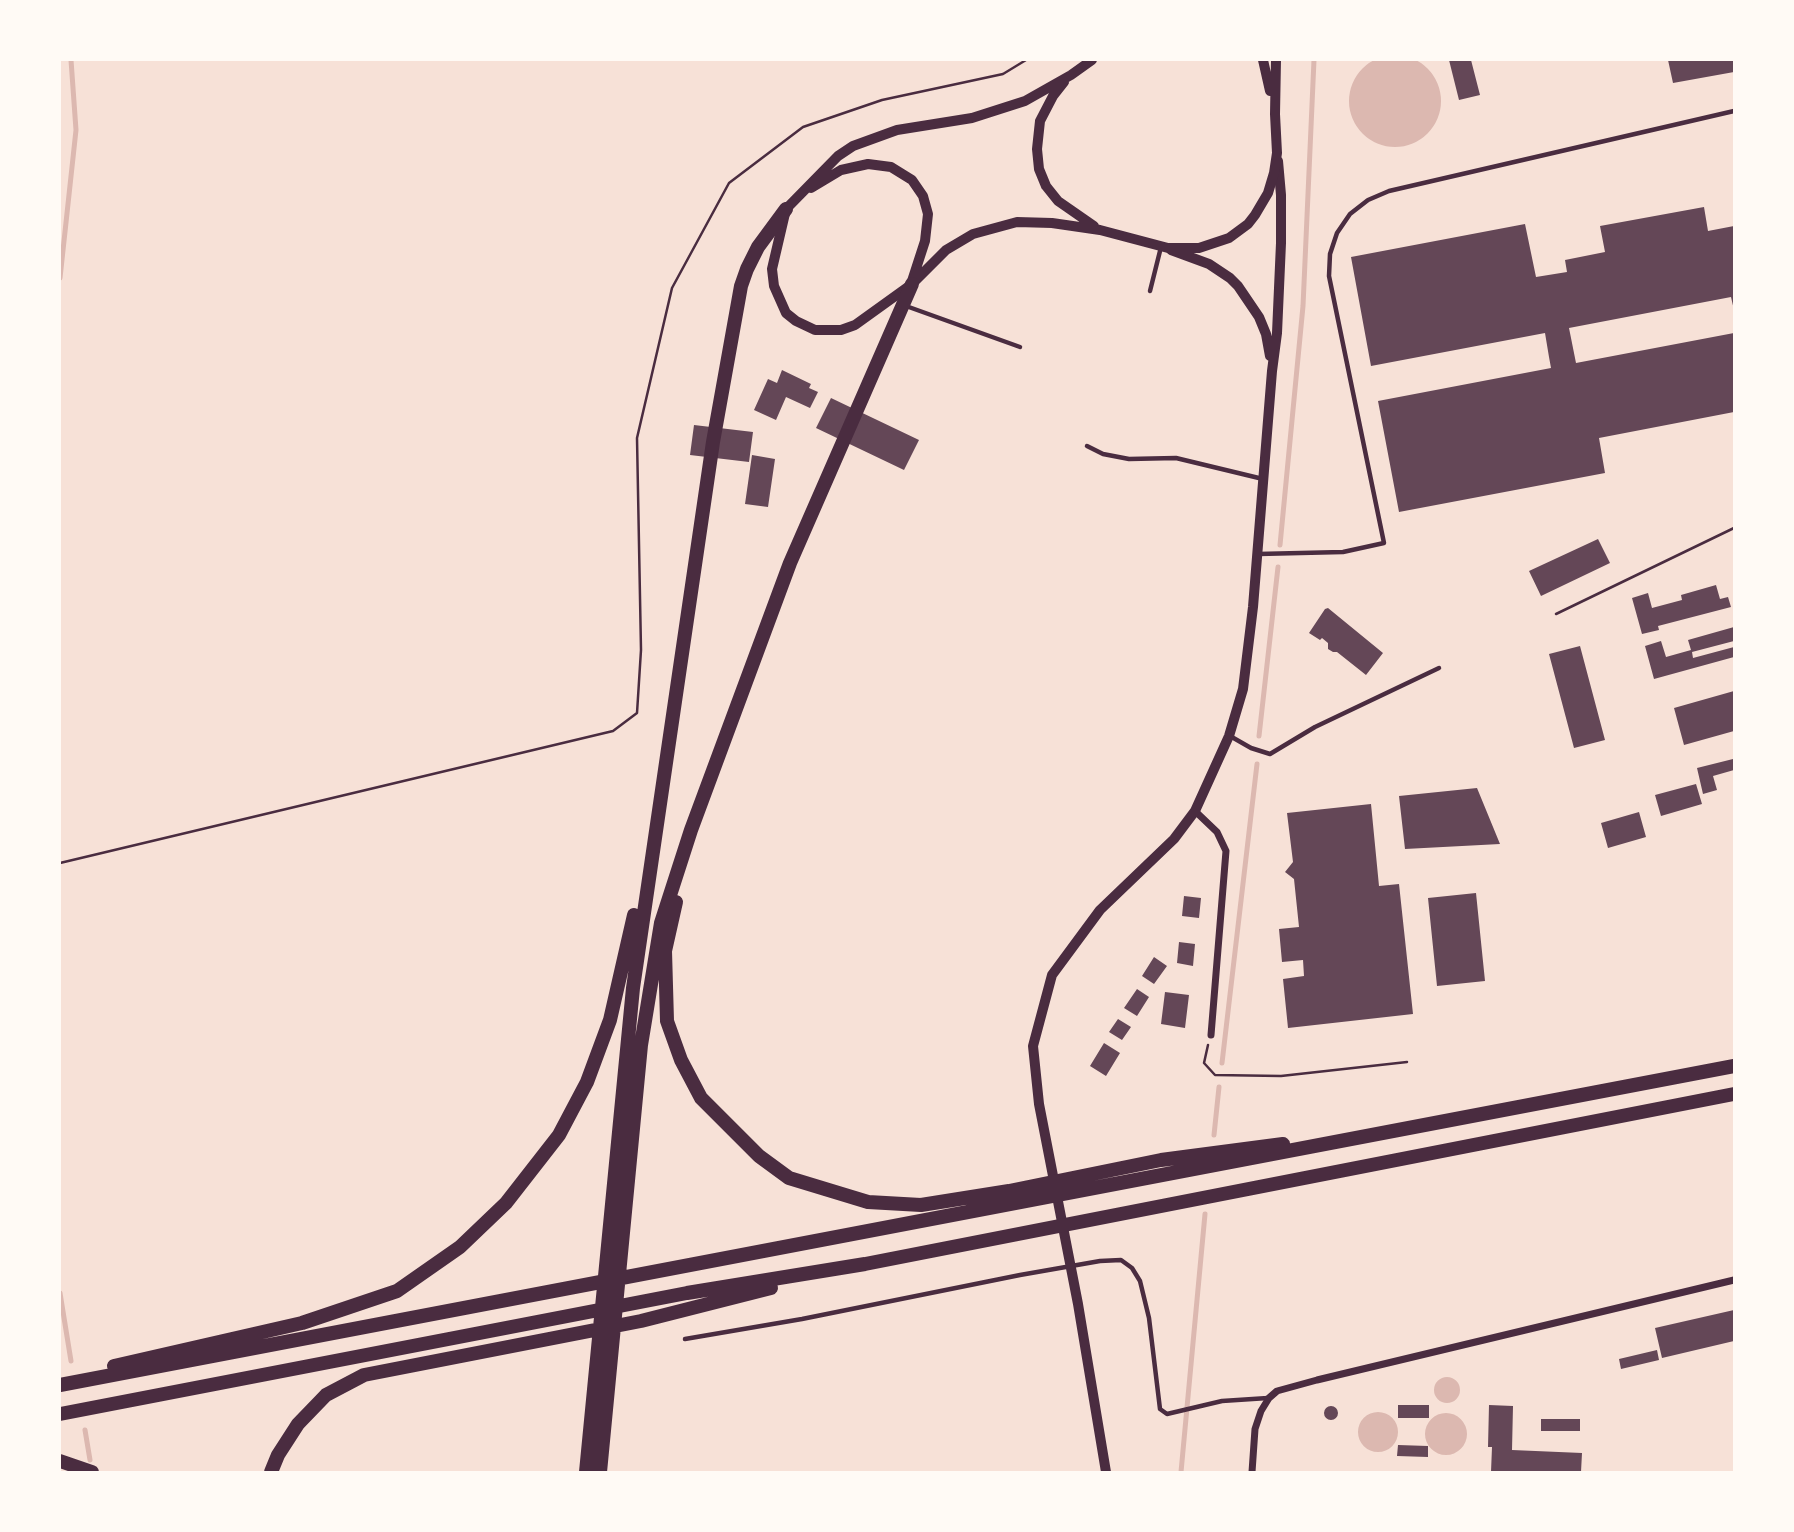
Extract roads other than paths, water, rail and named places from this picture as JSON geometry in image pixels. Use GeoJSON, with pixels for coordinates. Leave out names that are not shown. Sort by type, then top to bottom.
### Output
{"type":"FeatureCollection","features":[{"type":"Feature","properties":{"kind":"highway"},"geometry":{"type":"LineString","coordinates":[[600,1472],[600,1401],[620,1185],[636,962],[713,442],[741,286],[752,257],[790,204]]}},
{"type":"Feature","properties":{"kind":"highway"},"geometry":{"type":"LineString","coordinates":[[620,1185],[659,934],[691,830],[790,563],[912,284]]}},
{"type":"Feature","properties":{"kind":"highway"},"geometry":{"type":"LineString","coordinates":[[60,1378],[302,1323],[397,1291],[460,1247],[506,1203],[559,1135],[587,1082],[610,1020],[663,791]]}},
{"type":"Feature","properties":{"kind":"highway"},"geometry":{"type":"LineString","coordinates":[[691,830],[666,951],[667,1021],[681,1060],[701,1098],[759,1156],[789,1178],[868,1202],[921,1205],[1009,1191],[1161,1160],[1444,1122]]}},
{"type":"Feature","properties":{"kind":"highway"},"geometry":{"type":"LineString","coordinates":[[60,1385],[1734,1066]]}},
{"type":"Feature","properties":{"kind":"highway"},"geometry":{"type":"LineString","coordinates":[[60,1414],[687,1293],[865,1264],[1734,1094]]}},
{"type":"Feature","properties":{"kind":"highway"},"geometry":{"type":"LineString","coordinates":[[271,1472],[278,1455],[298,1424],[326,1395],[364,1375],[641,1321],[865,1264]]}},
{"type":"Feature","properties":{"kind":"highway"},"geometry":{"type":"LineString","coordinates":[[586,1472],[600,1401]]}},
{"type":"Feature","properties":{"kind":"highway"},"geometry":{"type":"LineString","coordinates":[[60,1461],[92,1472]]}},
{"type":"Feature","properties":{"kind":"main road"},"geometry":{"type":"LineString","coordinates":[[1092,60],[1025,101],[953,122],[897,130],[853,146],[824,168],[790,204],[772,269],[779,301],[786,313],[815,330],[841,330],[865,320],[912,284],[946,250],[987,229],[1017,222],[1100,230],[1165,247],[1209,246],[1229,238],[1248,224],[1268,193],[1277,153],[1276,60]]}},
{"type":"Feature","properties":{"kind":"main road"},"geometry":{"type":"LineString","coordinates":[[1263,60],[1275,114]]}},
{"type":"Feature","properties":{"kind":"main road"},"geometry":{"type":"LineString","coordinates":[[1071,75],[1053,96],[1040,121],[1038,160],[1042,178],[1051,194],[1068,210],[1100,230]]}},
{"type":"Feature","properties":{"kind":"main road"},"geometry":{"type":"LineString","coordinates":[[790,204],[831,175],[855,165],[879,164],[902,173],[912,180],[923,196],[928,214],[925,242],[912,284]]}},
{"type":"Feature","properties":{"kind":"street"},"geometry":{"type":"LineString","coordinates":[[1106,1472],[1040,1104],[1033,1046],[1052,975],[1100,910],[1174,839],[1195,811],[1229,736],[1243,689],[1277,333],[1281,195],[1277,153]]}},
{"type":"Feature","properties":{"kind":"street"},"geometry":{"type":"LineString","coordinates":[[1165,247],[1209,264],[1238,286],[1251,302],[1266,334],[1272,371]]}},
{"type":"Feature","properties":{"kind":"street"},"geometry":{"type":"LineString","coordinates":[[1195,811],[1217,832],[1226,851],[1211,1035]]}},
{"type":"Feature","properties":{"kind":"street"},"geometry":{"type":"LineString","coordinates":[[1252,1472],[1255,1429],[1269,1398],[1277,1391],[1734,1280]]}},
{"type":"Feature","properties":{"kind":"lane"},"geometry":{"type":"LineString","coordinates":[[1257,554],[1343,552],[1384,544],[1329,276],[1330,254],[1337,233],[1350,214],[1368,200],[1389,191],[1734,111]]}},
{"type":"Feature","properties":{"kind":"lane"},"geometry":{"type":"LineString","coordinates":[[1150,290],[1165,247]]}},
{"type":"Feature","properties":{"kind":"lane"},"geometry":{"type":"LineString","coordinates":[[902,305],[1020,347]]}},
{"type":"Feature","properties":{"kind":"lane"},"geometry":{"type":"LineString","coordinates":[[1087,446],[1103,454],[1129,459],[1176,458],[1263,479]]}},
{"type":"Feature","properties":{"kind":"lane"},"geometry":{"type":"LineString","coordinates":[[1229,736],[1251,748],[1270,754],[1315,727],[1439,668]]}},
{"type":"Feature","properties":{"kind":"lane"},"geometry":{"type":"LineString","coordinates":[[685,1339],[802,1319],[1020,1275],[1121,1260],[1132,1268],[1140,1281],[1149,1318],[1160,1409],[1167,1414],[1222,1401],[1269,1398]]}},
{"type":"Feature","properties":{"kind":"waterway"},"geometry":{"type":"LineString","coordinates":[[60,278],[76,130],[71,60]]}},
{"type":"Feature","properties":{"kind":"waterway"},"geometry":{"type":"LineString","coordinates":[[1280,545],[1303,306],[1314,60]]}},
{"type":"Feature","properties":{"kind":"waterway"},"geometry":{"type":"LineString","coordinates":[[1259,736],[1278,567]]}},
{"type":"Feature","properties":{"kind":"waterway"},"geometry":{"type":"LineString","coordinates":[[1222,1063],[1257,764]]}},
{"type":"Feature","properties":{"kind":"waterway"},"geometry":{"type":"LineString","coordinates":[[1214,1135],[1219,1087]]}},
{"type":"Feature","properties":{"kind":"waterway"},"geometry":{"type":"LineString","coordinates":[[1181,1472],[1205,1214]]}},
{"type":"Feature","properties":{"kind":"waterway"},"geometry":{"type":"LineString","coordinates":[[60,1293],[71,1361]]}},
{"type":"Feature","properties":{"kind":"waterway"},"geometry":{"type":"LineString","coordinates":[[85,1430],[90,1460]]}}]}
